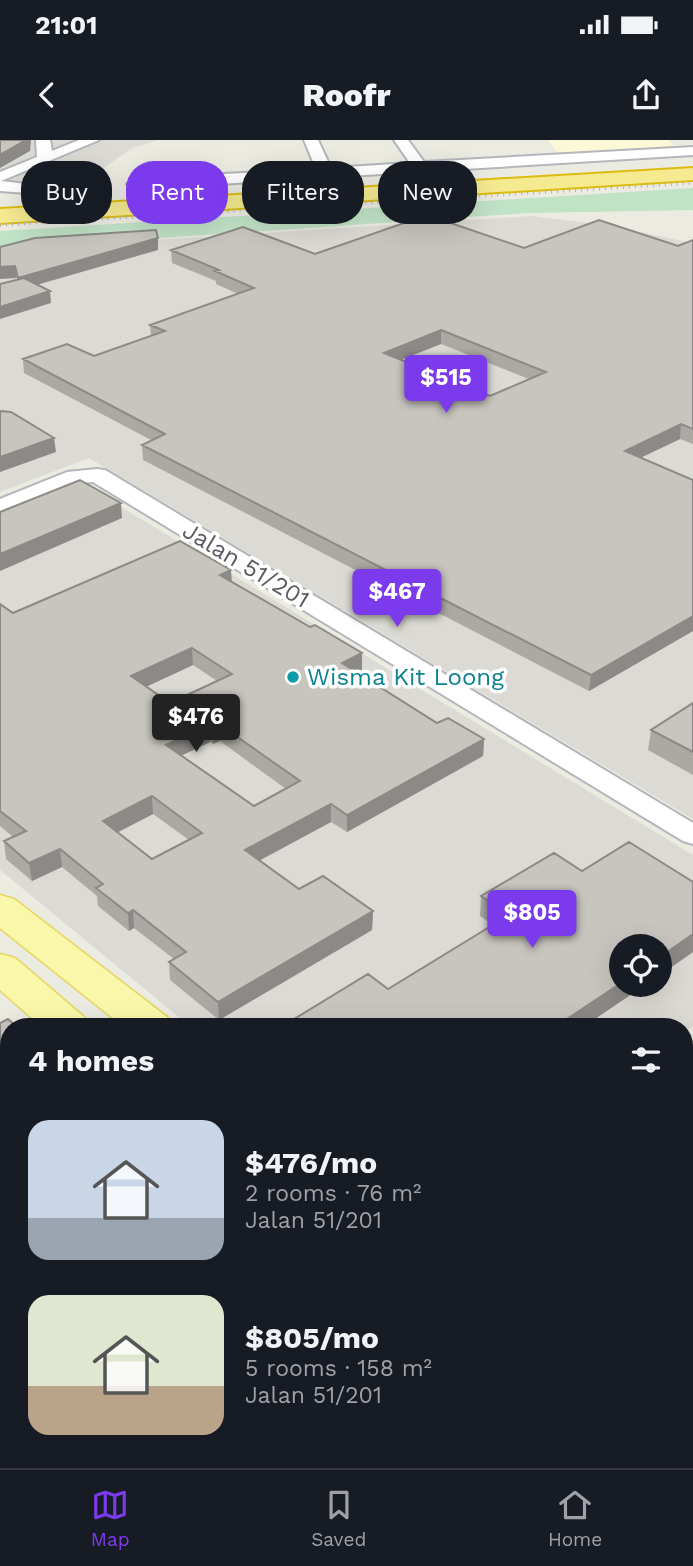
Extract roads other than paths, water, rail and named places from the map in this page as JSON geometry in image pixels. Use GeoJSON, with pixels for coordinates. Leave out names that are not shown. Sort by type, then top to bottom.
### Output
{"type":"FeatureCollection","features":[{"type":"Feature","properties":{"kind":"highway"},"geometry":{"type":"LineString","coordinates":[[228,189],[688,158]]}},
{"type":"Feature","properties":{"kind":"highway"},"geometry":{"type":"LineString","coordinates":[[0,209],[688,158]]}},
{"type":"Feature","properties":{"kind":"highway"},"geometry":{"type":"LineString","coordinates":[[0,216],[688,158]]}},
{"type":"Feature","properties":{"kind":"highway"},"geometry":{"type":"LineString","coordinates":[[0,195],[21,194]]}},
{"type":"Feature","properties":{"kind":"highway"},"geometry":{"type":"LineString","coordinates":[[0,203],[126,196]]}},
{"type":"Feature","properties":{"kind":"main road"},"geometry":{"type":"LineString","coordinates":[[0,908],[141,1018]]}},
{"type":"Feature","properties":{"kind":"main road"},"geometry":{"type":"LineString","coordinates":[[0,968],[58,1018]]}},
{"type":"Feature","properties":{"kind":"street"},"geometry":{"type":"LineString","coordinates":[[43,140],[45,159]]}},
{"type":"Feature","properties":{"kind":"street"},"geometry":{"type":"LineString","coordinates":[[0,177],[92,140]]}},
{"type":"Feature","properties":{"kind":"street"},"geometry":{"type":"LineString","coordinates":[[311,140],[321,161]]}},
{"type":"Feature","properties":{"kind":"street"},"geometry":{"type":"LineString","coordinates":[[401,140],[416,161]]}},
{"type":"Feature","properties":{"kind":"street"},"geometry":{"type":"LineString","coordinates":[[477,165],[688,158]]}},
{"type":"Feature","properties":{"kind":"street"},"geometry":{"type":"LineString","coordinates":[[0,186],[21,188]]}},
{"type":"Feature","properties":{"kind":"street","name":"Jalan 51/201"},"geometry":{"type":"LineString","coordinates":[[0,507],[107,475],[693,835]]}},
{"type":"Feature","properties":{"kind":"railway"},"geometry":{"type":"LineString","coordinates":[[0,225],[693,183]]}},
{"type":"Feature","properties":{"kind":"place","name":"Wisma Kit Loong"},"geometry":{"type":"Point","coordinates":[293,677]}}]}
